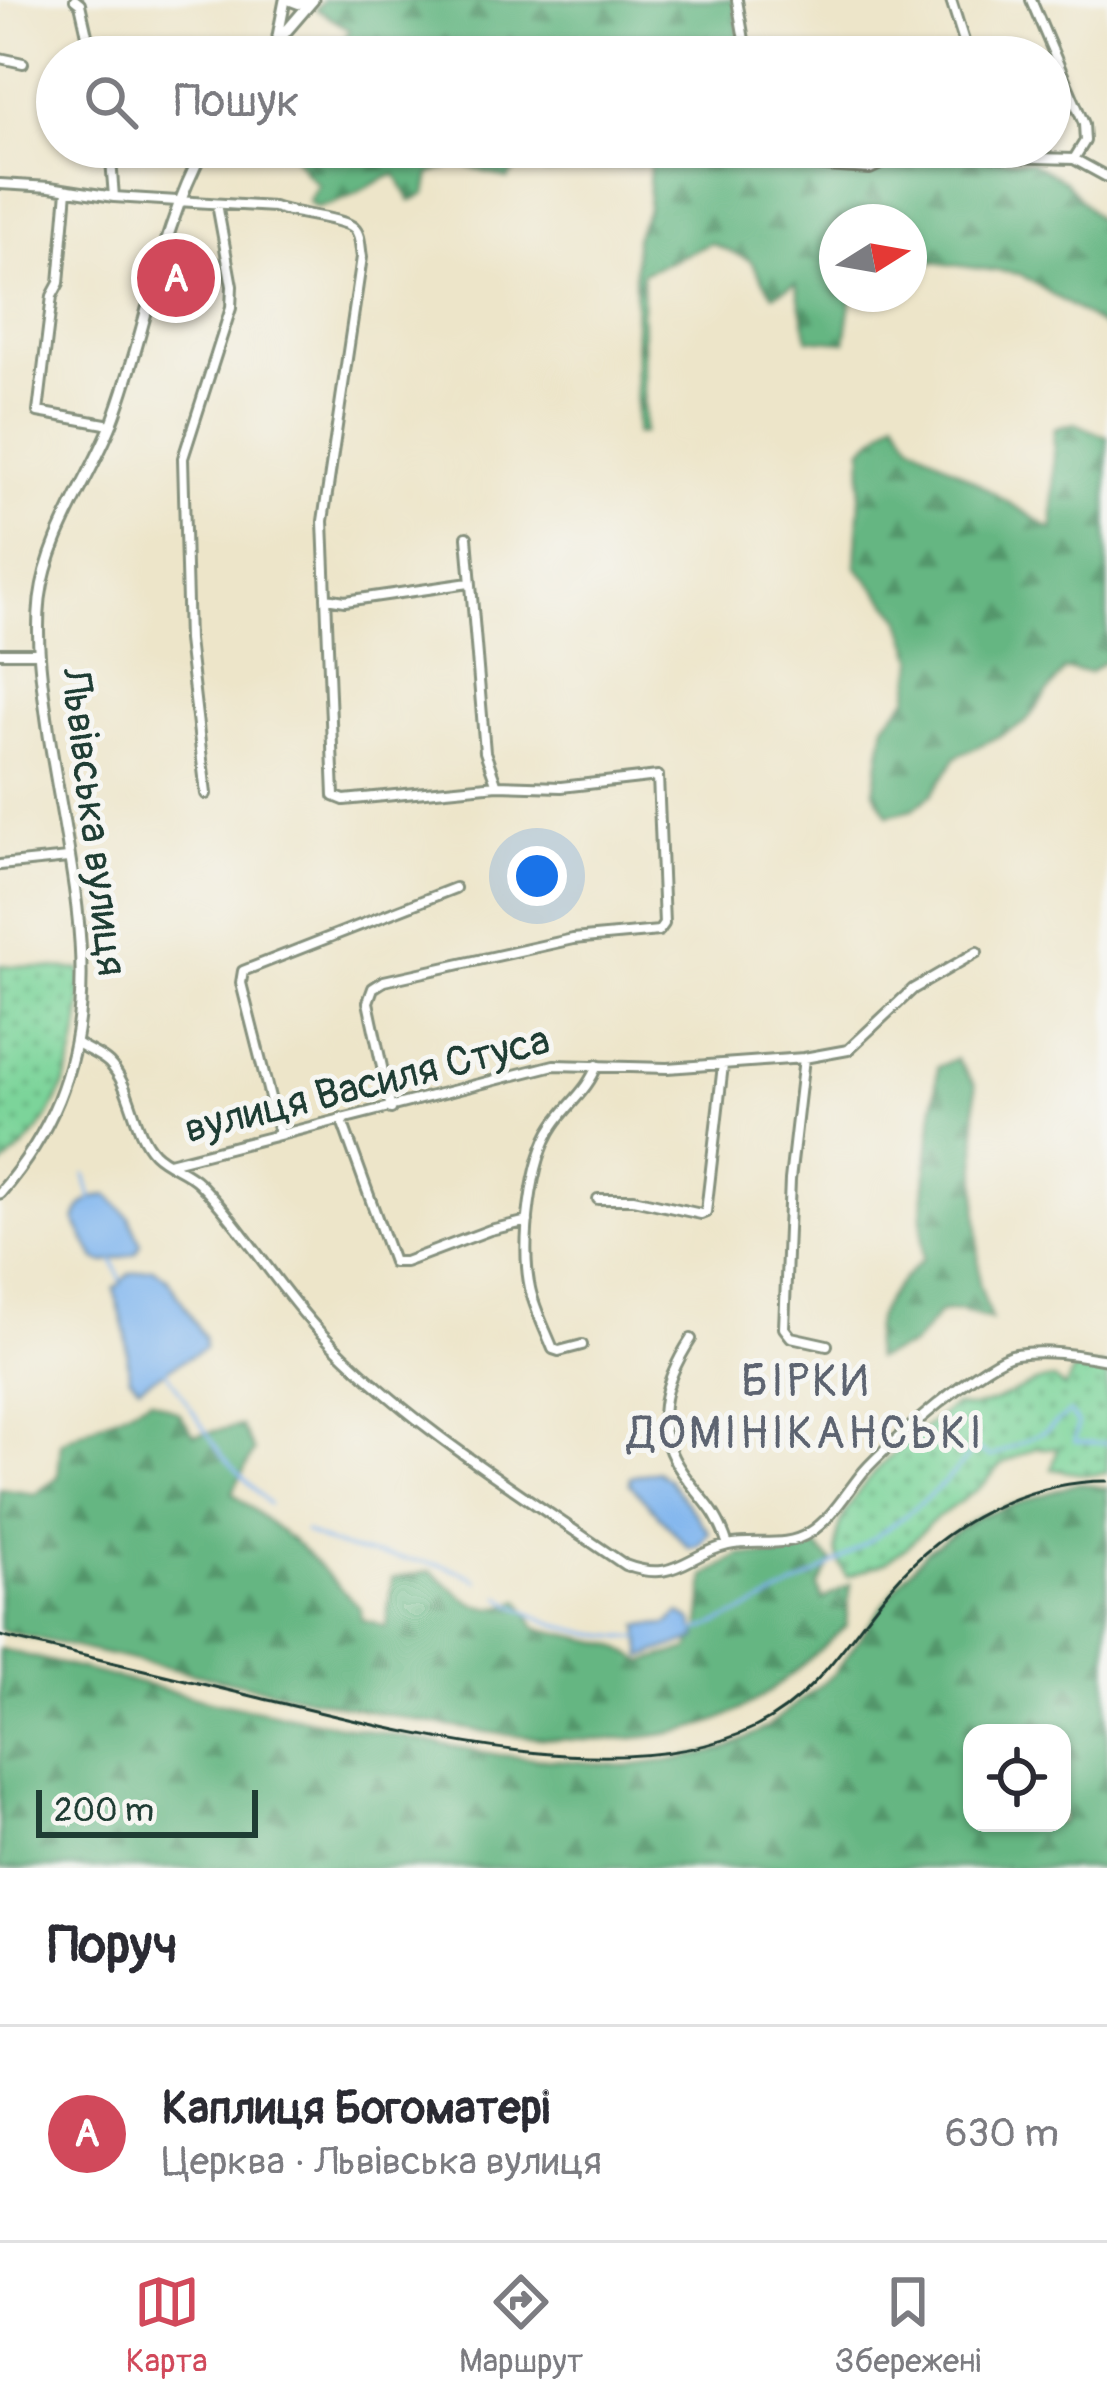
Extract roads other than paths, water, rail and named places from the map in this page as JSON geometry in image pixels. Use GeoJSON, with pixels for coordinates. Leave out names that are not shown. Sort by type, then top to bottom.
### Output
{"type":"FeatureCollection","features":[{"type":"Feature","properties":{"kind":"highway"},"geometry":{"type":"LineString","coordinates":[[288,0],[312,0]]}},
{"type":"Feature","properties":{"kind":"main road"},"geometry":{"type":"LineString","coordinates":[[278,36],[288,0]]}},
{"type":"Feature","properties":{"kind":"main road"},"geometry":{"type":"LineString","coordinates":[[281,36],[312,0]]}},
{"type":"Feature","properties":{"kind":"main road","name":"Львівська вулиця"},"geometry":{"type":"LineString","coordinates":[[0,1193],[25,1165],[57,1108],[78,1044],[82,1009],[80,955],[39,652],[40,593],[52,547],[111,424],[180,200],[195,168]]}},
{"type":"Feature","properties":{"kind":"street"},"geometry":{"type":"LineString","coordinates":[[75,0],[87,36]]}},
{"type":"Feature","properties":{"kind":"street"},"geometry":{"type":"LineString","coordinates":[[737,0],[743,36]]}},
{"type":"Feature","properties":{"kind":"street"},"geometry":{"type":"LineString","coordinates":[[951,0],[962,36]]}},
{"type":"Feature","properties":{"kind":"street"},"geometry":{"type":"LineString","coordinates":[[1031,0],[1046,36]]}},
{"type":"Feature","properties":{"kind":"street"},"geometry":{"type":"LineString","coordinates":[[0,58],[23,63]]}},
{"type":"Feature","properties":{"kind":"street"},"geometry":{"type":"LineString","coordinates":[[1071,94],[1084,124],[1085,141],[1074,160]]}},
{"type":"Feature","properties":{"kind":"street"},"geometry":{"type":"LineString","coordinates":[[1071,160],[1107,177]]}},
{"type":"Feature","properties":{"kind":"street"},"geometry":{"type":"LineString","coordinates":[[112,168],[114,197]]}},
{"type":"Feature","properties":{"kind":"street"},"geometry":{"type":"LineString","coordinates":[[0,184],[274,207],[350,224],[358,231],[362,257],[323,521],[334,796],[344,800],[497,785],[561,787],[658,776],[664,924],[659,931],[573,939],[384,981],[373,988],[368,1002],[392,1109]]}},
{"type":"Feature","properties":{"kind":"street"},"geometry":{"type":"LineString","coordinates":[[67,190],[59,283],[52,296],[38,412],[111,424]]}},
{"type":"Feature","properties":{"kind":"street"},"geometry":{"type":"LineString","coordinates":[[206,794],[188,640],[183,458],[231,308],[232,286],[217,204]]}},
{"type":"Feature","properties":{"kind":"street"},"geometry":{"type":"LineString","coordinates":[[467,537],[485,752],[497,785]]}},
{"type":"Feature","properties":{"kind":"street"},"geometry":{"type":"LineString","coordinates":[[326,598],[337,602],[469,583]]}},
{"type":"Feature","properties":{"kind":"street"},"geometry":{"type":"LineString","coordinates":[[0,653],[39,652]]}},
{"type":"Feature","properties":{"kind":"street"},"geometry":{"type":"LineString","coordinates":[[0,865],[68,858]]}},
{"type":"Feature","properties":{"kind":"street"},"geometry":{"type":"LineString","coordinates":[[279,1132],[241,983],[243,971],[455,889]]}},
{"type":"Feature","properties":{"kind":"street","name":"вулиця Василя Стуса"},"geometry":{"type":"LineString","coordinates":[[167,1164],[554,1065],[667,1069],[848,1050],[913,989],[976,952]]}},
{"type":"Feature","properties":{"kind":"street"},"geometry":{"type":"LineString","coordinates":[[78,1044],[108,1062],[123,1084],[152,1151],[194,1178],[234,1222],[291,1300],[388,1398],[625,1565],[646,1573],[668,1572],[728,1545],[790,1541],[809,1533],[868,1467],[948,1396],[1010,1354],[1044,1352],[1107,1360]]}},
{"type":"Feature","properties":{"kind":"street"},"geometry":{"type":"LineString","coordinates":[[804,1058],[790,1180],[784,1328],[791,1337],[827,1345]]}},
{"type":"Feature","properties":{"kind":"street"},"geometry":{"type":"LineString","coordinates":[[582,1345],[553,1349],[530,1287],[528,1221],[535,1165],[552,1126],[592,1078],[597,1065]]}},
{"type":"Feature","properties":{"kind":"street"},"geometry":{"type":"LineString","coordinates":[[598,1199],[633,1199],[706,1212],[723,1065]]}},
{"type":"Feature","properties":{"kind":"street"},"geometry":{"type":"LineString","coordinates":[[341,1118],[393,1262],[528,1221]]}},
{"type":"Feature","properties":{"kind":"street"},"geometry":{"type":"LineString","coordinates":[[691,1339],[671,1369],[662,1426],[683,1473],[718,1514],[728,1545]]}},
{"type":"Feature","properties":{"kind":"water"},"geometry":{"type":"Polygon","coordinates":[[[108,1195],[129,1217],[141,1244],[136,1253],[104,1263],[95,1259],[75,1221],[86,1202],[108,1195]]]}},
{"type":"Feature","properties":{"kind":"water"},"geometry":{"type":"Polygon","coordinates":[[[153,1268],[168,1279],[204,1337],[205,1348],[139,1386],[129,1376],[126,1333],[114,1289],[131,1273],[153,1268]]]}},
{"type":"Feature","properties":{"kind":"water"},"geometry":{"type":"Polygon","coordinates":[[[657,1471],[709,1532],[699,1546],[689,1548],[630,1484],[630,1477],[657,1471]]]}},
{"type":"Feature","properties":{"kind":"water"},"geometry":{"type":"Polygon","coordinates":[[[680,1613],[692,1621],[698,1638],[643,1657],[639,1626],[668,1624],[680,1613]]]}},
{"type":"Feature","properties":{"kind":"waterway"},"geometry":{"type":"LineString","coordinates":[[85,1174],[92,1202]]}},
{"type":"Feature","properties":{"kind":"waterway"},"geometry":{"type":"LineString","coordinates":[[113,1261],[121,1280]]}},
{"type":"Feature","properties":{"kind":"waterway"},"geometry":{"type":"LineString","coordinates":[[165,1369],[221,1454],[269,1504]]}},
{"type":"Feature","properties":{"kind":"waterway"},"geometry":{"type":"LineString","coordinates":[[696,1631],[807,1580],[887,1529],[922,1502],[974,1448],[991,1457],[1048,1430],[1069,1412],[1078,1423],[1075,1442],[1107,1443]]}},
{"type":"Feature","properties":{"kind":"waterway"},"geometry":{"type":"LineString","coordinates":[[305,1531],[348,1549],[437,1565],[478,1581]]}},
{"type":"Feature","properties":{"kind":"waterway"},"geometry":{"type":"LineString","coordinates":[[501,1597],[567,1628],[639,1638]]}},
{"type":"Feature","properties":{"kind":"railway"},"geometry":{"type":"LineString","coordinates":[[0,1636],[440,1739],[575,1756],[640,1755],[701,1746],[777,1714],[815,1682],[914,1563],[962,1525],[1017,1498],[1077,1483],[1107,1481]]}},
{"type":"Feature","properties":{"kind":"place","name":"Каплиця Богоматері"},"geometry":{"type":"Point","coordinates":[176,278]}},
{"type":"Feature","properties":{"kind":"district","name":"БІРКИ ДОМІНІКАНСЬКІ"},"geometry":{"type":"Point","coordinates":[806,1408]}}]}
